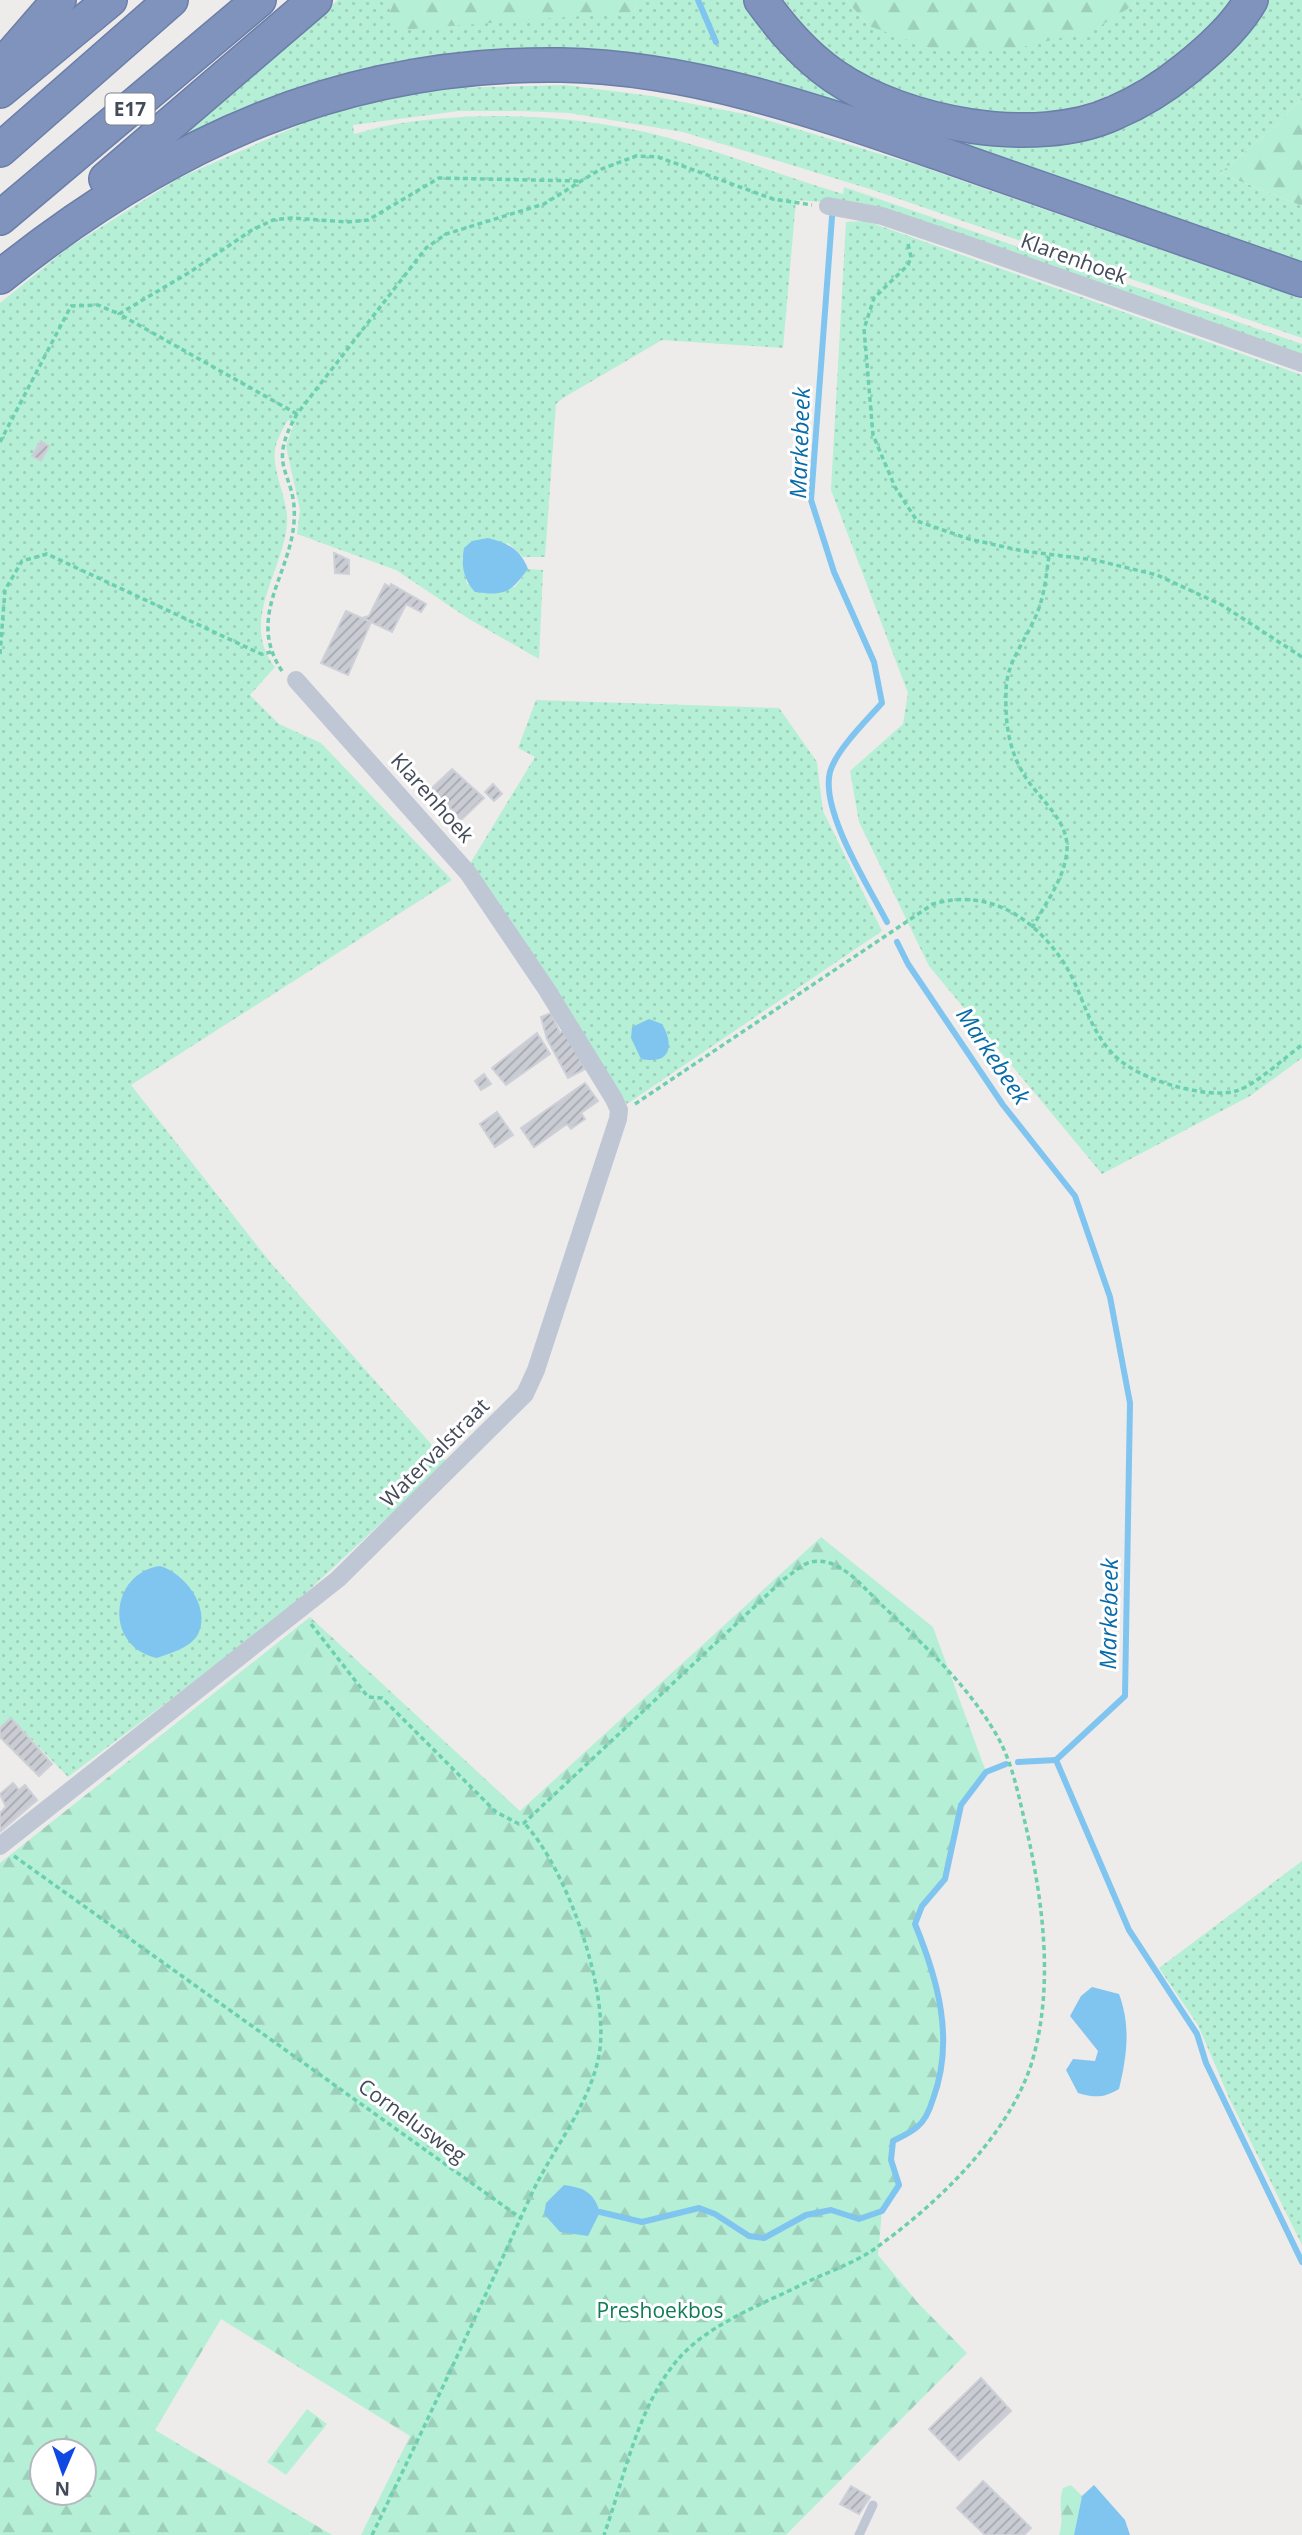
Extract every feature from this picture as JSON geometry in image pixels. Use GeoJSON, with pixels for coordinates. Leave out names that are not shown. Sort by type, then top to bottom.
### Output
{"type":"FeatureCollection","features":[{"type":"Feature","properties":{"kind":"highway"},"geometry":{"type":"LineString","coordinates":[[0,68],[59,0]]}},
{"type":"Feature","properties":{"kind":"highway"},"geometry":{"type":"LineString","coordinates":[[0,91],[110,0]]}},
{"type":"Feature","properties":{"kind":"highway","name":"E17"},"geometry":{"type":"LineString","coordinates":[[0,150],[171,0]]}},
{"type":"Feature","properties":{"kind":"highway","name":"E17"},"geometry":{"type":"LineString","coordinates":[[0,218],[259,0]]}},
{"type":"Feature","properties":{"kind":"highway"},"geometry":{"type":"LineString","coordinates":[[0,269],[316,0]]}},
{"type":"Feature","properties":{"kind":"highway"},"geometry":{"type":"LineString","coordinates":[[761,0],[790,39],[835,76],[898,109],[981,130],[1054,128],[1112,115],[1166,85],[1199,59],[1251,0]]}},
{"type":"Feature","properties":{"kind":"highway"},"geometry":{"type":"LineString","coordinates":[[0,277],[147,172],[231,131],[339,91],[404,77],[472,67],[562,65],[665,76],[775,101],[914,144],[1302,280]]}},
{"type":"Feature","properties":{"kind":"street","name":"Klarenhoek"},"geometry":{"type":"LineString","coordinates":[[828,206],[891,220],[1302,363]]}},
{"type":"Feature","properties":{"kind":"street","name":"Klarenhoek"},"geometry":{"type":"LineString","coordinates":[[296,680],[468,873],[524,954],[619,1110]]}},
{"type":"Feature","properties":{"kind":"street","name":"Watervalstraat"},"geometry":{"type":"LineString","coordinates":[[0,1846],[301,1611],[380,1540],[525,1394],[540,1357],[619,1110]]}},
{"type":"Feature","properties":{"kind":"lane"},"geometry":{"type":"LineString","coordinates":[[859,2535],[873,2504]]}},
{"type":"Feature","properties":{"kind":"path"},"geometry":{"type":"LineString","coordinates":[[276,661],[271,652],[268,634],[270,610],[294,524],[293,500],[281,463],[281,446],[297,414],[416,258],[436,239],[544,204],[624,159],[647,155],[669,160],[783,202],[828,206]]}},
{"type":"Feature","properties":{"kind":"path"},"geometry":{"type":"LineString","coordinates":[[119,314],[190,272],[252,230],[273,220],[368,220],[439,178],[581,181]]}},
{"type":"Feature","properties":{"kind":"path"},"geometry":{"type":"LineString","coordinates":[[891,220],[906,239],[911,257],[899,276],[874,298],[864,329],[873,435],[895,487],[917,521],[969,540],[1049,555],[1095,560],[1157,575],[1222,605],[1302,657]]}},
{"type":"Feature","properties":{"kind":"path"},"geometry":{"type":"LineString","coordinates":[[0,442],[71,306],[98,305],[119,314],[297,414]]}},
{"type":"Feature","properties":{"kind":"path"},"geometry":{"type":"LineString","coordinates":[[0,654],[5,590],[22,561],[47,554],[261,654],[271,652]]}},
{"type":"Feature","properties":{"kind":"path"},"geometry":{"type":"LineString","coordinates":[[1031,928],[1061,872],[1067,852],[1066,835],[1015,759],[1008,740],[1006,692],[1007,674],[1014,654],[1033,622],[1044,595],[1049,555]]}},
{"type":"Feature","properties":{"kind":"path"},"geometry":{"type":"LineString","coordinates":[[619,1110],[631,1107],[933,904],[962,898],[995,903],[1014,911],[1064,964],[1103,1042],[1114,1055],[1144,1074],[1192,1090],[1236,1091],[1302,1045]]}},
{"type":"Feature","properties":{"kind":"path"},"geometry":{"type":"LineString","coordinates":[[301,1611],[368,1697],[382,1698],[496,1812],[512,1823],[524,1823],[784,1579],[809,1562],[827,1561],[846,1571],[929,1650],[995,1730],[1012,1765],[1033,1857],[1045,1950],[1032,2062],[1017,2100],[994,2138],[962,2172],[871,2251],[722,2326],[682,2355],[653,2393],[604,2535]]}},
{"type":"Feature","properties":{"kind":"path"},"geometry":{"type":"LineString","coordinates":[[372,2535],[590,2082],[598,2060],[601,2033],[599,2000],[590,1962],[568,1899],[546,1849],[524,1823]]}},
{"type":"Feature","properties":{"kind":"path","name":"Cornelusweg"},"geometry":{"type":"LineString","coordinates":[[0,1846],[522,2219]]}},
{"type":"Feature","properties":{"kind":"green space"},"geometry":{"type":"Polygon","coordinates":[[[338,0],[395,0],[389,14],[634,12],[638,0],[750,0],[846,93],[1091,127],[1262,0],[1302,0],[1302,98],[1276,126],[1220,173],[1302,206],[1302,270],[971,154],[536,55],[147,161],[338,0]]]}},
{"type":"Feature","properties":{"kind":"green space"},"geometry":{"type":"Polygon","coordinates":[[[395,0],[638,0],[634,12],[398,30],[389,14],[395,0]]]}},
{"type":"Feature","properties":{"kind":"green space"},"geometry":{"type":"Polygon","coordinates":[[[784,0],[846,0],[869,26],[1132,6],[1136,0],[1233,0],[1206,32],[1182,54],[1135,83],[1110,95],[1056,111],[1002,116],[929,100],[864,75],[847,65],[816,38],[784,0]]]}},
{"type":"Feature","properties":{"kind":"green space"},"geometry":{"type":"Polygon","coordinates":[[[846,0],[1136,0],[1132,6],[1094,30],[1018,48],[938,51],[869,26],[846,0]]]}},
{"type":"Feature","properties":{"kind":"green space"},"geometry":{"type":"Polygon","coordinates":[[[565,85],[652,96],[750,115],[917,165],[1302,299],[1302,338],[873,190],[683,132],[569,113],[459,111],[353,125],[354,134],[412,122],[496,116],[552,118],[638,130],[697,146],[843,194],[844,187],[1302,344],[1302,357],[848,204],[796,200],[783,348],[662,340],[563,398],[556,404],[545,557],[523,557],[508,543],[462,558],[467,584],[515,587],[528,569],[543,570],[539,659],[469,619],[396,570],[297,534],[300,510],[286,446],[294,424],[288,420],[275,450],[287,524],[266,597],[261,632],[265,650],[275,667],[250,695],[279,724],[321,743],[452,880],[131,1085],[270,1262],[447,1462],[280,1617],[68,1777],[11,1718],[0,1727],[0,303],[68,248],[179,178],[320,116],[383,98],[450,88],[565,85]]]}},
{"type":"Feature","properties":{"kind":"green space"},"geometry":{"type":"Polygon","coordinates":[[[1302,98],[1302,206],[1220,173],[1276,126],[1302,98]]]}},
{"type":"Feature","properties":{"kind":"green space"},"geometry":{"type":"Polygon","coordinates":[[[866,221],[1302,375],[1302,1058],[1250,1096],[1102,1174],[929,966],[859,822],[850,771],[903,724],[908,693],[831,490],[846,222],[866,221]]]}},
{"type":"Feature","properties":{"kind":"green space"},"geometry":{"type":"Polygon","coordinates":[[[536,700],[779,708],[817,762],[823,811],[882,931],[627,1104],[468,867],[535,757],[518,748],[536,700]]]}},
{"type":"Feature","properties":{"kind":"green space","name":"Preshoekbos"},"geometry":{"type":"Polygon","coordinates":[[[821,1537],[933,1627],[986,1772],[961,1805],[945,1879],[922,1906],[915,1924],[937,1989],[943,2055],[927,2114],[917,2127],[893,2142],[891,2160],[899,2185],[882,2211],[878,2255],[918,2303],[967,2353],[786,2535],[361,2535],[410,2436],[221,2319],[155,2430],[332,2535],[0,2535],[0,1863],[310,1617],[520,1811],[821,1537]]]}},
{"type":"Feature","properties":{"kind":"green space"},"geometry":{"type":"Polygon","coordinates":[[[1302,1861],[1302,2245],[1230,2100],[1198,2025],[1159,1968],[1302,1861]]]}},
{"type":"Feature","properties":{"kind":"green space"},"geometry":{"type":"Polygon","coordinates":[[[307,2409],[327,2424],[286,2475],[267,2462],[307,2409]]]}},
{"type":"Feature","properties":{"kind":"green space"},"geometry":{"type":"Polygon","coordinates":[[[1071,2485],[1082,2496],[1074,2535],[1059,2535],[1061,2494],[1063,2488],[1071,2485]]]}},
{"type":"Feature","properties":{"kind":"water"},"geometry":{"type":"Polygon","coordinates":[[[488,538],[512,548],[521,556],[528,569],[511,588],[500,593],[475,592],[464,572],[464,548],[472,541],[488,538]]]}},
{"type":"Feature","properties":{"kind":"water"},"geometry":{"type":"Polygon","coordinates":[[[649,1019],[662,1024],[669,1046],[664,1056],[651,1060],[641,1059],[631,1038],[632,1027],[649,1019]]]}},
{"type":"Feature","properties":{"kind":"water"},"geometry":{"type":"Polygon","coordinates":[[[160,1566],[178,1576],[193,1592],[201,1612],[201,1622],[199,1632],[192,1642],[157,1658],[140,1651],[128,1640],[121,1625],[119,1610],[123,1595],[131,1582],[143,1571],[160,1566]]]}},
{"type":"Feature","properties":{"kind":"water"},"geometry":{"type":"Polygon","coordinates":[[[1092,1987],[1119,1994],[1126,2029],[1126,2053],[1119,2089],[1099,2096],[1078,2093],[1066,2070],[1073,2059],[1095,2061],[1098,2051],[1070,2016],[1081,1996],[1092,1987]]]}},
{"type":"Feature","properties":{"kind":"water"},"geometry":{"type":"Polygon","coordinates":[[[564,2185],[587,2192],[597,2205],[600,2212],[588,2236],[560,2232],[544,2214],[546,2203],[564,2185]]]}},
{"type":"Feature","properties":{"kind":"water"},"geometry":{"type":"Polygon","coordinates":[[[1094,2485],[1125,2520],[1130,2535],[1074,2535],[1082,2496],[1094,2485]]]}},
{"type":"Feature","properties":{"kind":"building"},"geometry":{"type":"Polygon","coordinates":[[[41,441],[49,446],[41,461],[32,456],[41,441]]]}},
{"type":"Feature","properties":{"kind":"building"},"geometry":{"type":"Polygon","coordinates":[[[334,553],[349,560],[349,574],[335,573],[334,553]]]}},
{"type":"Feature","properties":{"kind":"building"},"geometry":{"type":"Polygon","coordinates":[[[385,584],[390,587],[391,584],[426,604],[421,612],[406,604],[392,632],[362,618],[369,616],[385,584]]]}},
{"type":"Feature","properties":{"kind":"building"},"geometry":{"type":"Polygon","coordinates":[[[346,611],[371,622],[348,675],[321,663],[346,611]]]}},
{"type":"Feature","properties":{"kind":"building"},"geometry":{"type":"Polygon","coordinates":[[[452,769],[484,798],[461,820],[432,788],[452,769]]]}},
{"type":"Feature","properties":{"kind":"building"},"geometry":{"type":"Polygon","coordinates":[[[493,784],[502,794],[494,801],[485,792],[493,784]]]}},
{"type":"Feature","properties":{"kind":"building"},"geometry":{"type":"Polygon","coordinates":[[[551,1013],[560,1033],[564,1030],[585,1069],[568,1078],[547,1039],[541,1017],[551,1013]]]}},
{"type":"Feature","properties":{"kind":"building"},"geometry":{"type":"Polygon","coordinates":[[[537,1033],[550,1054],[506,1085],[492,1068],[537,1033]]]}},
{"type":"Feature","properties":{"kind":"building"},"geometry":{"type":"Polygon","coordinates":[[[484,1074],[491,1084],[481,1090],[475,1081],[484,1074]]]}},
{"type":"Feature","properties":{"kind":"building"},"geometry":{"type":"Polygon","coordinates":[[[585,1083],[598,1101],[581,1113],[585,1119],[571,1129],[567,1124],[534,1147],[521,1128],[585,1083]]]}},
{"type":"Feature","properties":{"kind":"building"},"geometry":{"type":"Polygon","coordinates":[[[497,1112],[513,1135],[495,1147],[480,1124],[497,1112]]]}},
{"type":"Feature","properties":{"kind":"building"},"geometry":{"type":"Polygon","coordinates":[[[11,1718],[52,1764],[39,1776],[0,1737],[0,1728],[11,1718]]]}},
{"type":"Feature","properties":{"kind":"building"},"geometry":{"type":"Polygon","coordinates":[[[13,1783],[19,1790],[25,1785],[37,1800],[0,1832],[0,1813],[6,1807],[0,1794],[13,1783]]]}},
{"type":"Feature","properties":{"kind":"building"},"geometry":{"type":"Polygon","coordinates":[[[981,2378],[1011,2411],[959,2460],[929,2429],[981,2378]]]}},
{"type":"Feature","properties":{"kind":"building"},"geometry":{"type":"Polygon","coordinates":[[[983,2481],[1031,2528],[1024,2535],[985,2535],[957,2508],[983,2481]]]}},
{"type":"Feature","properties":{"kind":"building"},"geometry":{"type":"Polygon","coordinates":[[[851,2486],[870,2497],[859,2514],[840,2504],[851,2486]]]}},
{"type":"Feature","properties":{"kind":"waterway","name":"Markebeek"},"geometry":{"type":"LineString","coordinates":[[698,0],[716,42]]}},
{"type":"Feature","properties":{"kind":"waterway","name":"Markebeek"},"geometry":{"type":"LineString","coordinates":[[832,217],[811,500],[834,572],[874,662],[882,703],[833,763],[829,788],[832,807],[848,848],[887,922]]}},
{"type":"Feature","properties":{"kind":"waterway","name":"Markebeek"},"geometry":{"type":"LineString","coordinates":[[897,942],[908,964],[1003,1105],[1075,1196],[1110,1297],[1130,1403],[1125,1696],[1056,1760],[1129,1930],[1197,2034],[1206,2063],[1302,2262]]}},
{"type":"Feature","properties":{"kind":"waterway"},"geometry":{"type":"LineString","coordinates":[[1018,1762],[1056,1760]]}},
{"type":"Feature","properties":{"kind":"waterway"},"geometry":{"type":"LineString","coordinates":[[600,2212],[642,2222],[699,2208],[715,2214],[749,2236],[764,2238],[806,2215],[831,2210],[859,2219],[882,2211],[899,2185],[891,2160],[893,2141],[914,2129],[925,2118],[932,2103],[943,2055],[937,1988],[915,1924],[922,1906],[945,1879],[961,1805],[986,1772],[1006,1764]]}}]}
